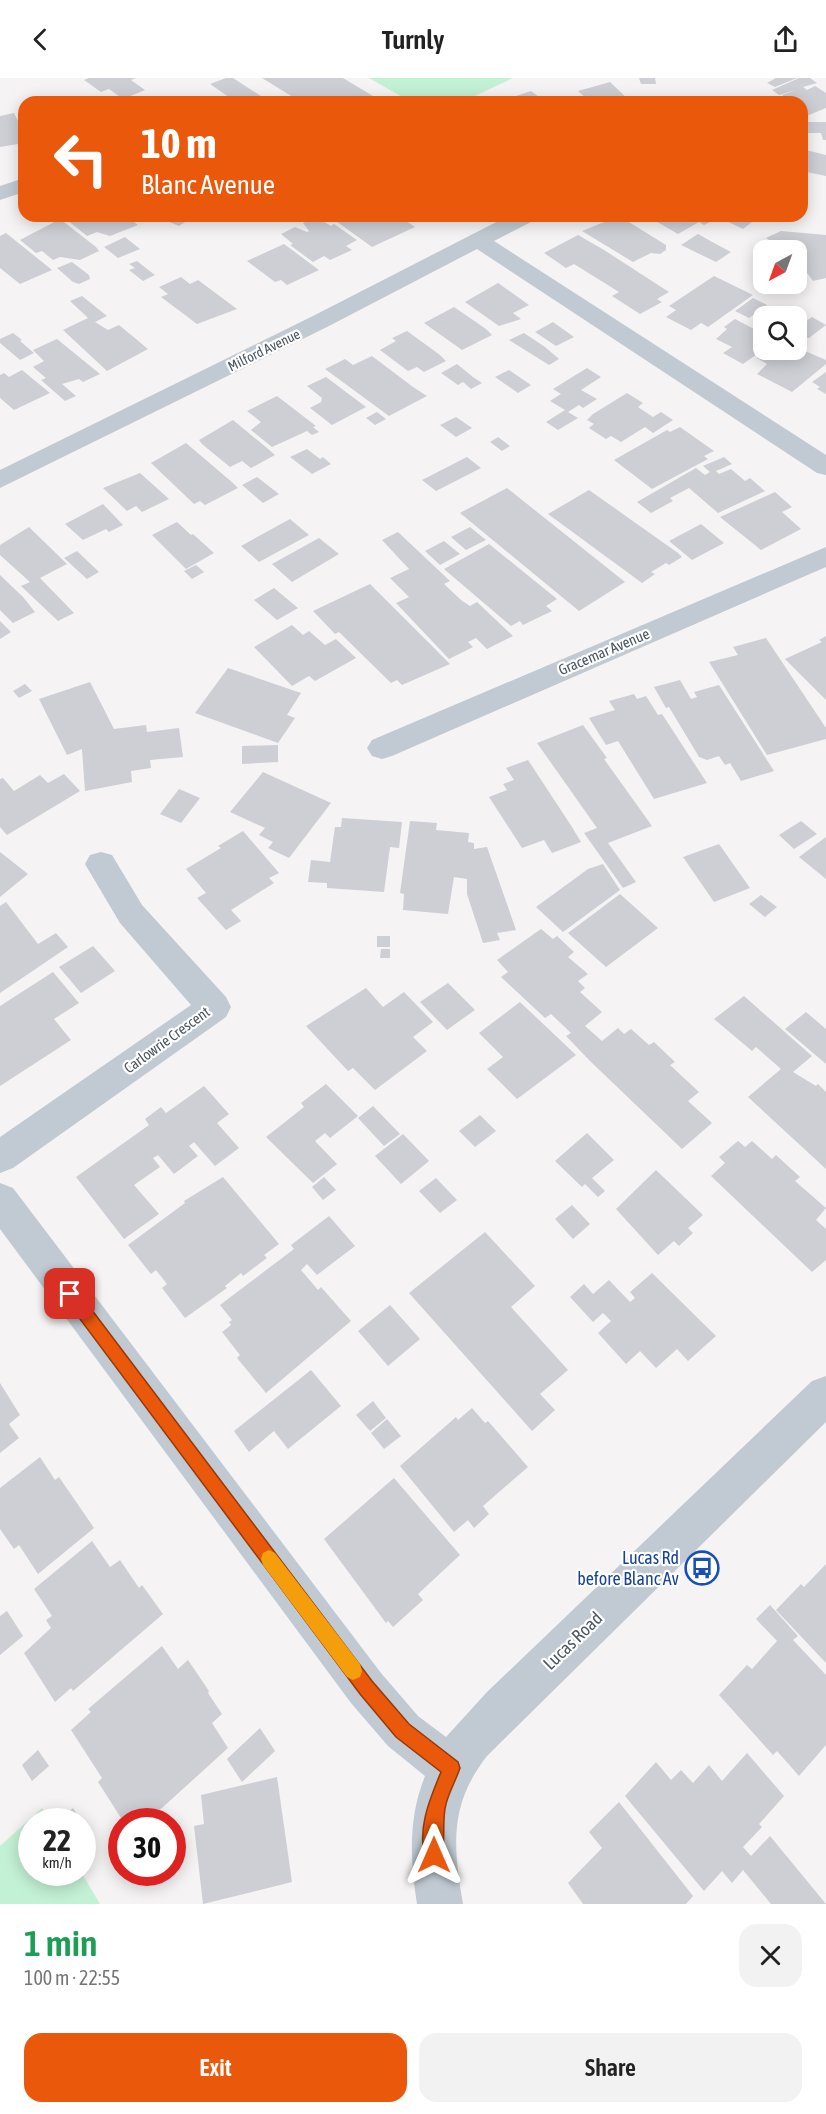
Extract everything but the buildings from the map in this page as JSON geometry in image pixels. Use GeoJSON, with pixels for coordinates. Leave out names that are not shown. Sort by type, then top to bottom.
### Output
{"type":"FeatureCollection","features":[{"type":"Feature","properties":{"kind":"street"},"geometry":{"type":"LineString","coordinates":[[0,194],[18,186]]}},
{"type":"Feature","properties":{"kind":"street","name":"Milford Avenue"},"geometry":{"type":"LineString","coordinates":[[0,480],[311,327],[513,222]]}},
{"type":"Feature","properties":{"kind":"street"},"geometry":{"type":"LineString","coordinates":[[478,240],[826,467]]}},
{"type":"Feature","properties":{"kind":"street","name":"Gracemar Avenue"},"geometry":{"type":"LineString","coordinates":[[382,748],[826,556]]}},
{"type":"Feature","properties":{"kind":"street","name":"Carlowrie Crescent"},"geometry":{"type":"LineString","coordinates":[[0,1156],[214,1007],[131,914],[101,864]]}},
{"type":"Feature","properties":{"kind":"street"},"geometry":{"type":"LineString","coordinates":[[0,1200],[366,1688],[403,1731],[451,1768]]}},
{"type":"Feature","properties":{"kind":"street","name":"Lucas Road"},"geometry":{"type":"LineString","coordinates":[[440,1904],[432,1836],[437,1804],[451,1768],[462,1752],[826,1395]]}},
{"type":"Feature","properties":{"kind":"green space"},"geometry":{"type":"Polygon","coordinates":[[[369,78],[513,78],[475,96],[400,96],[369,78]]]}},
{"type":"Feature","properties":{"kind":"green space"},"geometry":{"type":"Polygon","coordinates":[[[18,1830],[18,1886],[89,1886],[100,1904],[0,1904],[0,1846],[18,1830]]]}},
{"type":"Feature","properties":{"kind":"slow traffic"},"geometry":{"type":"LineString","coordinates":[[269,1559],[353,1671]]}},
{"type":"Feature","properties":{"kind":"place","name":"Lucas Rd before Blanc Av"},"geometry":{"type":"Point","coordinates":[702,1568]}},
{"type":"Feature","properties":{"kind":"route"},"geometry":{"type":"LineString","coordinates":[[70,1294],[366,1688],[403,1731],[451,1768],[437,1804],[432,1836],[434,1855]]}}]}
